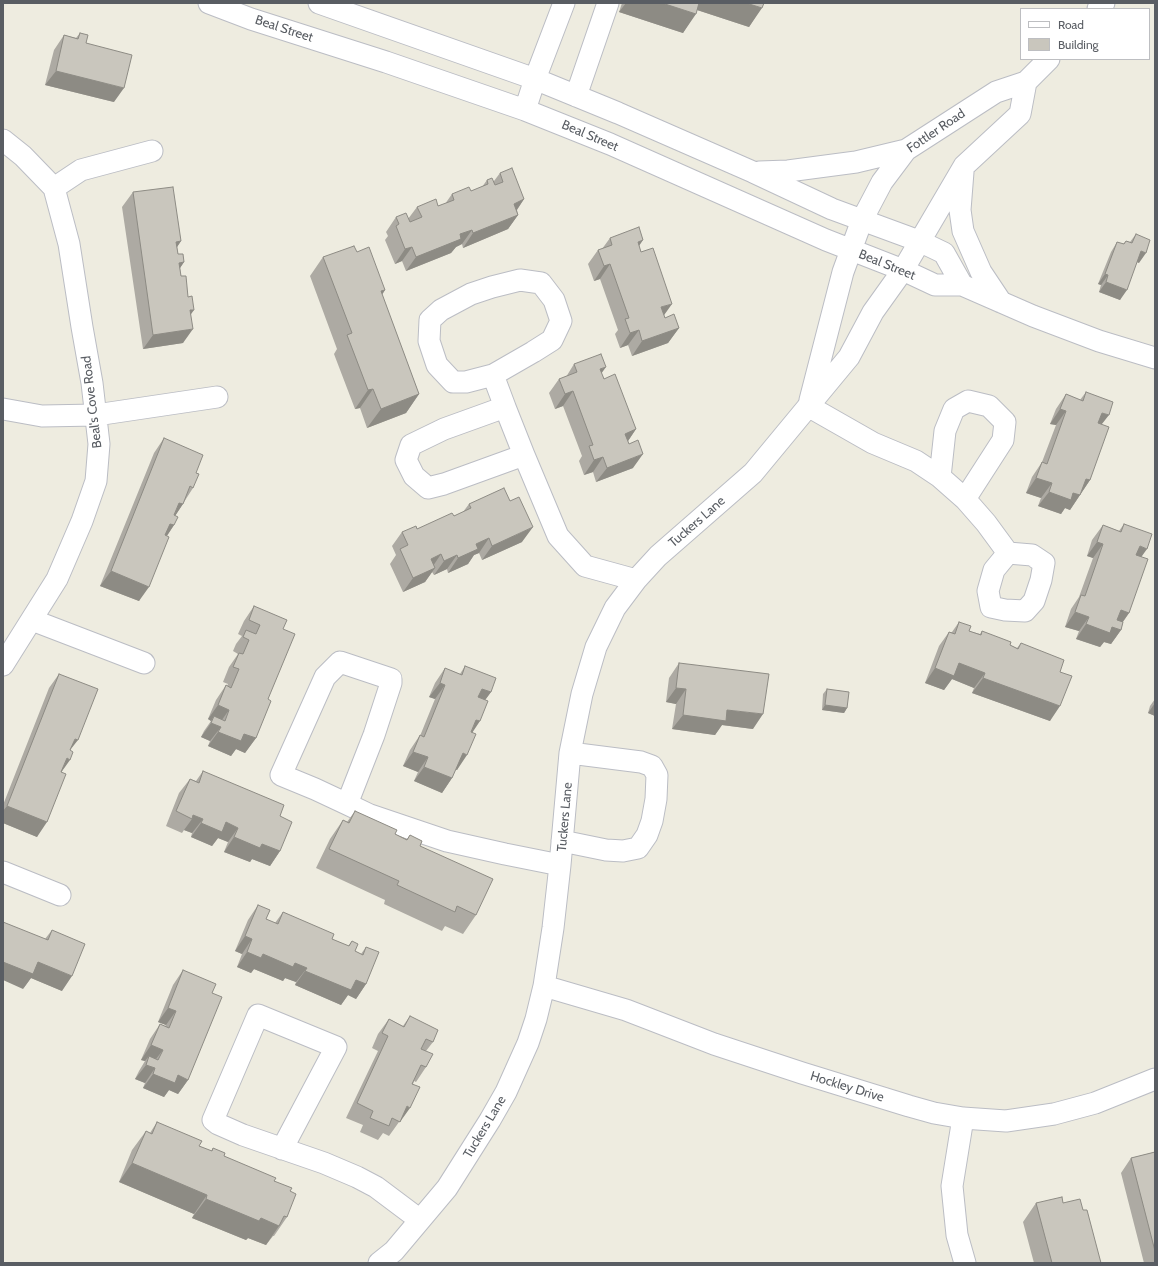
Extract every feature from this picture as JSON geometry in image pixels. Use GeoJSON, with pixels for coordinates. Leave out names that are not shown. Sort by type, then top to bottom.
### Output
{"type":"FeatureCollection","features":[{"type":"Feature","properties":{"kind":"street","name":"Beal Street"},"geometry":{"type":"LineString","coordinates":[[209,3],[253,11],[379,60],[525,110],[610,144],[851,250],[903,270],[935,285],[962,285],[1000,302],[1099,341],[1155,358]]}},
{"type":"Feature","properties":{"kind":"street"},"geometry":{"type":"LineString","coordinates":[[319,3],[535,79],[753,172],[832,209],[920,241],[944,252],[962,285]]}},
{"type":"Feature","properties":{"kind":"street"},"geometry":{"type":"LineString","coordinates":[[525,110],[535,79],[564,3]]}},
{"type":"Feature","properties":{"kind":"street"},"geometry":{"type":"LineString","coordinates":[[576,96],[608,3]]}},
{"type":"Feature","properties":{"kind":"street","name":"Fottler Road"},"geometry":{"type":"LineString","coordinates":[[851,250],[862,220],[882,182],[906,150],[996,92],[1026,82],[1048,60]]}},
{"type":"Feature","properties":{"kind":"street"},"geometry":{"type":"LineString","coordinates":[[903,270],[964,166],[1020,114],[1026,82]]}},
{"type":"Feature","properties":{"kind":"street","name":"Beal's Cove Road"},"geometry":{"type":"LineString","coordinates":[[3,140],[23,156],[54,188],[69,244],[96,414],[99,444],[96,481],[82,521],[57,579],[3,665]]}},
{"type":"Feature","properties":{"kind":"street"},"geometry":{"type":"LineString","coordinates":[[753,172],[788,171],[848,163],[906,150]]}},
{"type":"Feature","properties":{"kind":"street"},"geometry":{"type":"LineString","coordinates":[[54,188],[81,170],[152,151]]}},
{"type":"Feature","properties":{"kind":"street"},"geometry":{"type":"LineString","coordinates":[[964,166],[960,210],[963,231],[981,272],[1000,302]]}},
{"type":"Feature","properties":{"kind":"street","name":"Tuckers Lane"},"geometry":{"type":"LineString","coordinates":[[808,406],[843,272],[851,250]]}},
{"type":"Feature","properties":{"kind":"street","name":"Tuckers Lane"},"geometry":{"type":"LineString","coordinates":[[379,1263],[394,1251],[447,1188],[503,1097],[528,1043],[536,1019],[544,986],[553,928],[570,753],[582,694],[596,647],[615,608],[636,580],[658,556],[753,473],[848,358],[873,312],[903,270]]}},
{"type":"Feature","properties":{"kind":"street"},"geometry":{"type":"LineString","coordinates":[[520,280],[541,283],[554,300],[561,322],[552,340],[493,375],[466,382],[453,382],[437,365],[430,341],[430,320],[441,310],[471,294],[492,287],[520,280]]}},
{"type":"Feature","properties":{"kind":"street"},"geometry":{"type":"LineString","coordinates":[[493,375],[524,455],[558,536],[586,566],[636,580]]}},
{"type":"Feature","properties":{"kind":"street"},"geometry":{"type":"LineString","coordinates":[[3,409],[42,416],[96,414],[217,397]]}},
{"type":"Feature","properties":{"kind":"street"},"geometry":{"type":"LineString","coordinates":[[940,477],[945,431],[954,409],[968,401],[989,406],[1005,422],[1003,440],[965,500]]}},
{"type":"Feature","properties":{"kind":"street"},"geometry":{"type":"LineString","coordinates":[[808,406],[873,443],[916,461],[940,477],[965,500],[986,523],[1008,553]]}},
{"type":"Feature","properties":{"kind":"street"},"geometry":{"type":"LineString","coordinates":[[505,407],[444,429],[411,445],[406,460],[414,476],[428,488],[444,484],[524,455]]}},
{"type":"Feature","properties":{"kind":"street"},"geometry":{"type":"LineString","coordinates":[[32,620],[144,663]]}},
{"type":"Feature","properties":{"kind":"street"},"geometry":{"type":"LineString","coordinates":[[347,804],[374,735],[391,679],[340,662],[325,677],[281,775],[370,815],[447,841],[560,865]]}},
{"type":"Feature","properties":{"kind":"street"},"geometry":{"type":"LineString","coordinates":[[562,841],[606,850],[623,851],[638,848],[647,835],[652,820],[656,799],[657,775],[652,766],[641,762],[570,753]]}},
{"type":"Feature","properties":{"kind":"street"},"geometry":{"type":"LineString","coordinates":[[3,872],[60,894]]}},
{"type":"Feature","properties":{"kind":"street","name":"Hockley Drive"},"geometry":{"type":"LineString","coordinates":[[544,986],[626,1010],[714,1044],[802,1074],[934,1113],[963,1118],[1006,1121],[1054,1114],[1095,1103],[1155,1079]]}},
{"type":"Feature","properties":{"kind":"street"},"geometry":{"type":"LineString","coordinates":[[282,1149],[336,1047],[258,1015],[213,1120],[243,1136],[282,1149],[324,1163],[370,1183],[420,1220]]}},
{"type":"Feature","properties":{"kind":"street"},"geometry":{"type":"LineString","coordinates":[[963,1118],[952,1186],[957,1234],[965,1263]]}},
{"type":"Feature","properties":{"kind":"building"},"geometry":{"type":"Polygon","coordinates":[[[662,3],[699,3],[696,14],[662,3]]]}},
{"type":"Feature","properties":{"kind":"building"},"geometry":{"type":"Polygon","coordinates":[[[746,3],[764,3],[762,8],[746,3]]]}},
{"type":"Feature","properties":{"kind":"building"},"geometry":{"type":"Polygon","coordinates":[[[80,33],[88,35],[86,43],[132,55],[124,88],[56,71],[64,35],[78,39],[80,33]]]}},
{"type":"Feature","properties":{"kind":"building"},"geometry":{"type":"Polygon","coordinates":[[[512,168],[524,199],[514,204],[518,215],[473,233],[472,230],[460,234],[461,239],[416,257],[412,247],[405,249],[396,226],[399,224],[396,217],[406,213],[410,222],[422,217],[417,207],[436,199],[438,206],[454,200],[452,194],[469,187],[471,191],[488,184],[487,180],[492,178],[495,185],[503,182],[500,173],[512,168]]]}},
{"type":"Feature","properties":{"kind":"building"},"geometry":{"type":"Polygon","coordinates":[[[173,187],[181,241],[176,242],[178,254],[183,254],[184,262],[179,263],[181,276],[186,276],[188,297],[192,296],[194,310],[190,310],[193,329],[153,335],[133,192],[173,187]]]}},
{"type":"Feature","properties":{"kind":"building"},"geometry":{"type":"Polygon","coordinates":[[[639,227],[643,240],[638,242],[641,252],[653,248],[672,304],[661,307],[665,318],[674,314],[679,328],[642,341],[639,330],[630,333],[625,319],[629,318],[610,264],[604,266],[598,250],[612,245],[610,238],[639,227]]]}},
{"type":"Feature","properties":{"kind":"building"},"geometry":{"type":"Polygon","coordinates":[[[1136,234],[1150,240],[1146,253],[1141,251],[1127,290],[1106,282],[1108,275],[1105,274],[1117,242],[1124,244],[1126,241],[1132,243],[1136,234]]]}},
{"type":"Feature","properties":{"kind":"building"},"geometry":{"type":"Polygon","coordinates":[[[354,246],[357,252],[369,247],[385,290],[381,291],[419,394],[381,409],[373,389],[368,390],[347,335],[352,333],[323,257],[354,246]]]}},
{"type":"Feature","properties":{"kind":"building"},"geometry":{"type":"Polygon","coordinates":[[[601,354],[606,367],[600,369],[604,379],[615,374],[636,429],[625,434],[629,444],[638,440],[643,454],[607,468],[603,457],[594,460],[589,446],[593,445],[573,391],[565,394],[559,379],[577,372],[574,364],[601,354]]]}},
{"type":"Feature","properties":{"kind":"building"},"geometry":{"type":"Polygon","coordinates":[[[1086,392],[1113,402],[1109,415],[1102,413],[1098,423],[1109,427],[1090,480],[1086,479],[1080,495],[1073,493],[1071,500],[1049,492],[1052,483],[1036,478],[1042,462],[1047,464],[1066,411],[1060,409],[1066,394],[1083,401],[1086,392]]]}},
{"type":"Feature","properties":{"kind":"building"},"geometry":{"type":"Polygon","coordinates":[[[164,438],[203,455],[196,473],[199,474],[193,488],[190,486],[183,504],[179,503],[174,515],[178,517],[174,525],[170,524],[165,535],[169,537],[149,587],[111,571],[164,438]]]}},
{"type":"Feature","properties":{"kind":"building"},"geometry":{"type":"Polygon","coordinates":[[[504,488],[510,501],[519,497],[533,527],[492,546],[489,538],[476,544],[478,549],[458,558],[457,555],[444,561],[441,554],[431,559],[435,568],[413,578],[400,549],[408,545],[402,532],[416,526],[417,529],[452,513],[454,516],[471,508],[469,504],[504,488]]]}},
{"type":"Feature","properties":{"kind":"building"},"geometry":{"type":"Polygon","coordinates":[[[1124,524],[1152,534],[1147,549],[1140,546],[1136,555],[1148,559],[1129,613],[1121,610],[1117,620],[1123,622],[1121,630],[1112,627],[1110,633],[1086,624],[1089,617],[1075,612],[1081,595],[1085,596],[1103,544],[1097,542],[1103,525],[1121,532],[1124,524]]]}},
{"type":"Feature","properties":{"kind":"building"},"geometry":{"type":"Polygon","coordinates":[[[254,606],[287,620],[283,629],[295,634],[268,699],[271,701],[256,738],[244,734],[241,741],[218,732],[221,727],[211,723],[214,716],[225,721],[229,710],[218,705],[226,685],[231,688],[239,669],[233,667],[239,653],[243,654],[249,640],[243,637],[246,630],[256,634],[260,625],[249,620],[254,606]]]}},
{"type":"Feature","properties":{"kind":"building"},"geometry":{"type":"Polygon","coordinates":[[[959,622],[971,626],[969,631],[981,635],[982,631],[1011,642],[1010,645],[1018,649],[1021,643],[1064,660],[1060,672],[1072,676],[1060,706],[983,678],[985,673],[959,663],[954,676],[935,668],[949,632],[955,634],[959,622]]]}},
{"type":"Feature","properties":{"kind":"building"},"geometry":{"type":"Polygon","coordinates":[[[679,663],[769,674],[763,714],[727,710],[726,721],[683,715],[686,689],[676,688],[679,663]]]}},
{"type":"Feature","properties":{"kind":"building"},"geometry":{"type":"Polygon","coordinates":[[[465,666],[496,678],[491,692],[482,689],[478,697],[488,701],[480,721],[476,720],[471,732],[476,734],[467,755],[463,753],[452,778],[424,767],[428,757],[413,752],[420,735],[424,737],[445,685],[440,683],[445,668],[462,675],[465,666]]]}},
{"type":"Feature","properties":{"kind":"building"},"geometry":{"type":"Polygon","coordinates":[[[59,674],[98,689],[78,740],[75,739],[70,750],[73,752],[70,760],[67,758],[61,772],[66,774],[47,822],[7,806],[59,674]]]}},
{"type":"Feature","properties":{"kind":"building"},"geometry":{"type":"Polygon","coordinates":[[[827,689],[849,692],[847,708],[825,705],[827,689]]]}},
{"type":"Feature","properties":{"kind":"building"},"geometry":{"type":"Polygon","coordinates":[[[203,771],[284,805],[280,816],[292,822],[280,851],[262,844],[260,848],[234,837],[238,828],[226,822],[222,832],[201,823],[203,819],[193,815],[192,819],[176,811],[190,779],[199,783],[203,771]]]}},
{"type":"Feature","properties":{"kind":"building"},"geometry":{"type":"Polygon","coordinates":[[[355,811],[397,830],[395,834],[407,840],[410,835],[422,841],[420,846],[493,879],[476,915],[457,906],[455,912],[397,885],[399,881],[329,849],[343,820],[349,823],[355,811]]]}},
{"type":"Feature","properties":{"kind":"building"},"geometry":{"type":"Polygon","coordinates":[[[258,905],[270,910],[266,919],[278,924],[283,912],[334,934],[332,939],[349,946],[352,941],[358,944],[355,951],[363,955],[366,947],[379,952],[366,984],[356,980],[351,990],[305,971],[307,968],[295,963],[293,967],[263,954],[261,958],[247,952],[252,939],[245,936],[258,905]]]}},
{"type":"Feature","properties":{"kind":"building"},"geometry":{"type":"Polygon","coordinates":[[[3,922],[48,940],[52,930],[85,944],[72,976],[38,962],[33,974],[3,962],[3,922]]]}},
{"type":"Feature","properties":{"kind":"building"},"geometry":{"type":"Polygon","coordinates":[[[183,970],[216,984],[212,993],[222,997],[188,1080],[178,1075],[175,1083],[153,1074],[155,1068],[146,1065],[149,1056],[158,1060],[163,1050],[151,1045],[160,1024],[169,1028],[176,1011],[168,1008],[183,970]]]}},
{"type":"Feature","properties":{"kind":"building"},"geometry":{"type":"Polygon","coordinates":[[[410,1016],[438,1030],[433,1042],[426,1039],[421,1049],[433,1054],[426,1067],[421,1065],[412,1084],[420,1087],[410,1108],[407,1106],[400,1122],[392,1118],[389,1126],[370,1118],[373,1111],[357,1103],[388,1036],[382,1033],[389,1019],[404,1027],[410,1016]]]}},
{"type":"Feature","properties":{"kind":"building"},"geometry":{"type":"Polygon","coordinates":[[[157,1122],[202,1141],[199,1146],[212,1151],[213,1148],[225,1153],[224,1156],[276,1178],[274,1181],[292,1188],[290,1191],[296,1194],[287,1217],[284,1216],[279,1226],[261,1218],[259,1221],[206,1199],[207,1195],[132,1163],[146,1131],[152,1134],[157,1122]]]}},
{"type":"Feature","properties":{"kind":"building"},"geometry":{"type":"Polygon","coordinates":[[[1155,1152],[1155,1251],[1131,1158],[1155,1152]]]}},
{"type":"Feature","properties":{"kind":"building"},"geometry":{"type":"Polygon","coordinates":[[[1062,1197],[1063,1203],[1080,1199],[1083,1210],[1087,1210],[1101,1263],[1052,1263],[1036,1203],[1062,1197]]]}}]}
